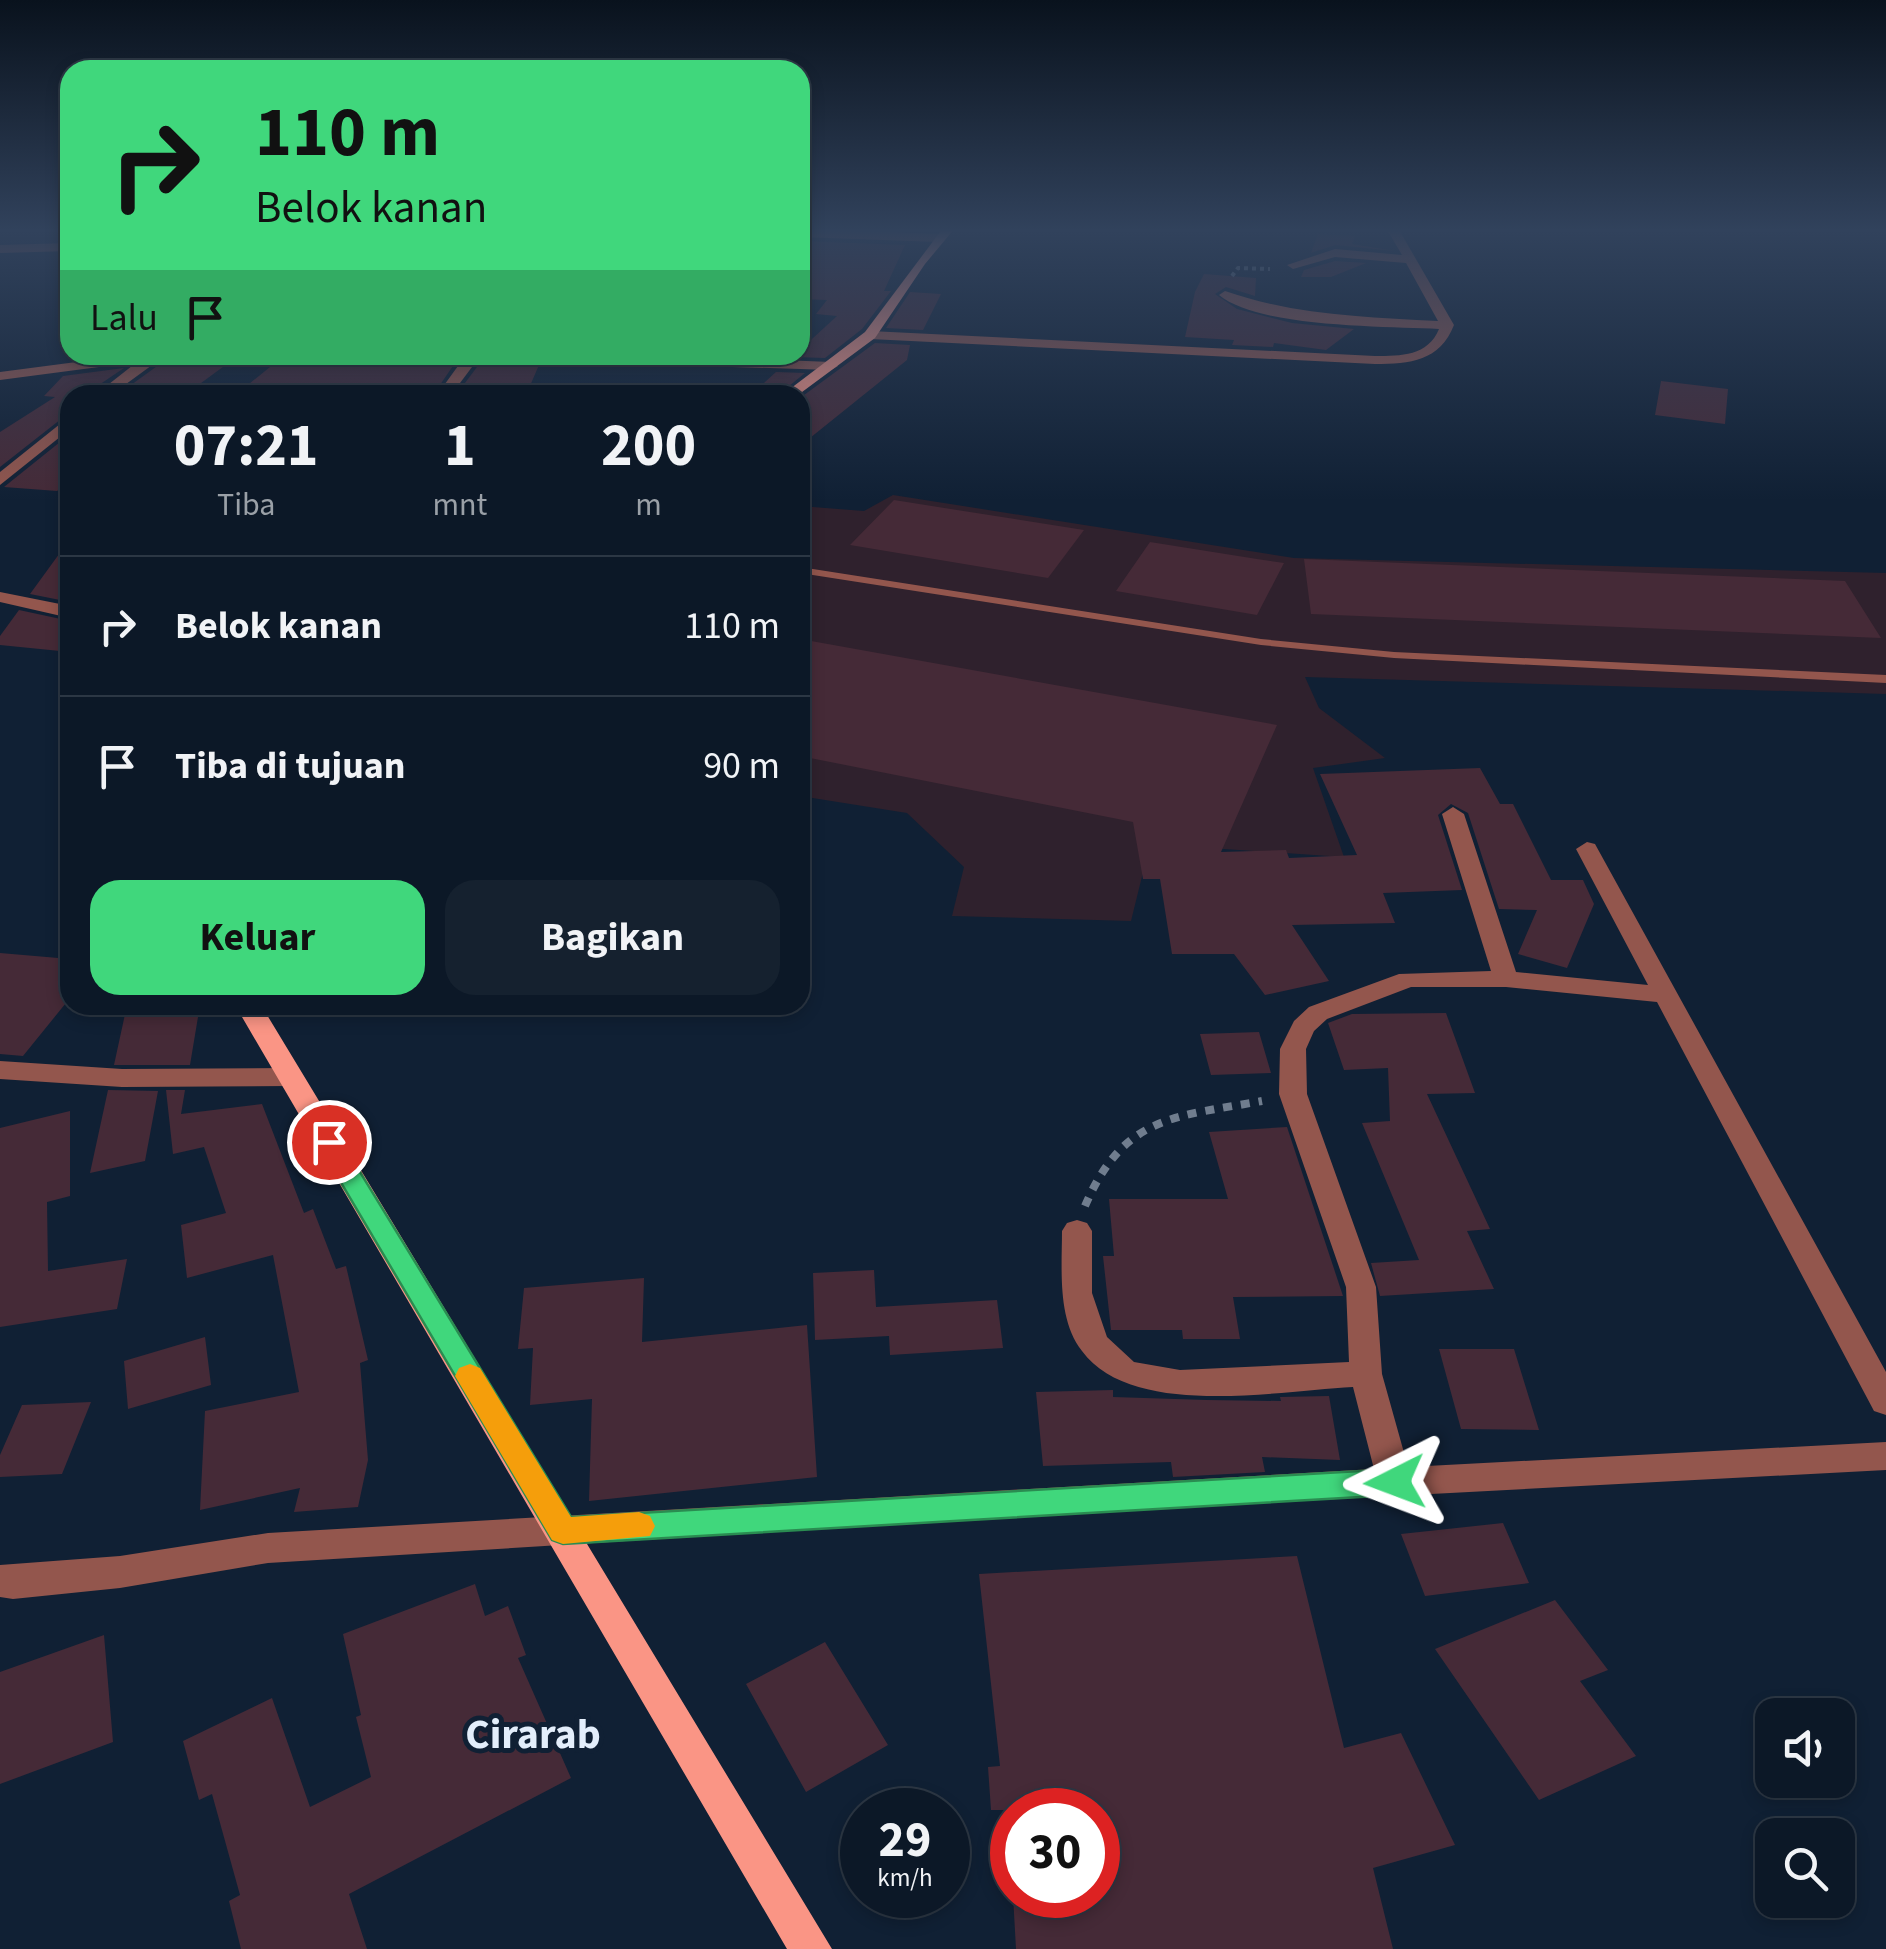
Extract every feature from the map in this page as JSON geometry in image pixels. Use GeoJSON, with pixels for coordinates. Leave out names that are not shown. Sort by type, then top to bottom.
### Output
{"type":"FeatureCollection","features":[{"type":"Feature","properties":{"kind":"main road"},"geometry":{"type":"LineString","coordinates":[[803,385],[870,335],[882,319]]}},
{"type":"Feature","properties":{"kind":"main road"},"geometry":{"type":"LineString","coordinates":[[254,1015],[811,1949]]}},
{"type":"Feature","properties":{"kind":"street"},"geometry":{"type":"LineString","coordinates":[[1355,319],[1447,326]]}},
{"type":"Feature","properties":{"kind":"street"},"geometry":{"type":"LineString","coordinates":[[870,335],[1404,360],[1430,353],[1443,342],[1447,326],[1443,319]]}},
{"type":"Feature","properties":{"kind":"street"},"geometry":{"type":"LineString","coordinates":[[0,376],[86,365]]}},
{"type":"Feature","properties":{"kind":"street"},"geometry":{"type":"LineString","coordinates":[[116,385],[144,365]]}},
{"type":"Feature","properties":{"kind":"street"},"geometry":{"type":"LineString","coordinates":[[810,365],[830,366]]}},
{"type":"Feature","properties":{"kind":"street"},"geometry":{"type":"LineString","coordinates":[[0,480],[60,429]]}},
{"type":"Feature","properties":{"kind":"street"},"geometry":{"type":"LineString","coordinates":[[0,597],[60,610]]}},
{"type":"Feature","properties":{"kind":"street"},"geometry":{"type":"LineString","coordinates":[[1453,814],[1506,979]]}},
{"type":"Feature","properties":{"kind":"street"},"geometry":{"type":"LineString","coordinates":[[1587,849],[1886,1402]]}},
{"type":"Feature","properties":{"kind":"street"},"geometry":{"type":"LineString","coordinates":[[1395,1482],[1366,1374],[1361,1287],[1293,1094],[1293,1049],[1303,1026],[1318,1012],[1408,978],[1506,979],[1666,996]]}},
{"type":"Feature","properties":{"kind":"street"},"geometry":{"type":"LineString","coordinates":[[0,1070],[122,1078],[290,1077]]}},
{"type":"Feature","properties":{"kind":"street"},"geometry":{"type":"LineString","coordinates":[[1076,1230],[1077,1293],[1092,1343],[1124,1371],[1144,1379],[1180,1384],[1366,1374]]}},
{"type":"Feature","properties":{"kind":"street"},"geometry":{"type":"LineString","coordinates":[[0,1581],[14,1583],[120,1572],[268,1548],[1886,1456]]}},
{"type":"Feature","properties":{"kind":"lane"},"geometry":{"type":"LineString","coordinates":[[810,572],[1262,642],[1394,655],[1886,679]]}},
{"type":"Feature","properties":{"kind":"path"},"geometry":{"type":"LineString","coordinates":[[1076,1230],[1093,1181],[1125,1138],[1155,1122],[1293,1094]]}},
{"type":"Feature","properties":{"kind":"shaded area"},"geometry":{"type":"Polygon","coordinates":[[[893,495],[1294,558],[1886,573],[1886,694],[1305,677],[1319,708],[1385,758],[1313,768],[1344,857],[1150,844],[1131,921],[952,916],[964,867],[907,813],[810,798],[810,507],[864,511],[893,495]]]}},
{"type":"Feature","properties":{"kind":"building"},"geometry":{"type":"Polygon","coordinates":[[[834,319],[870,319],[825,358],[810,358],[810,341],[834,319]]]}},
{"type":"Feature","properties":{"kind":"building"},"geometry":{"type":"Polygon","coordinates":[[[892,319],[929,319],[923,330],[886,328],[892,319]]]}},
{"type":"Feature","properties":{"kind":"building"},"geometry":{"type":"Polygon","coordinates":[[[1189,319],[1276,319],[1354,329],[1326,350],[1274,343],[1273,347],[1232,345],[1234,340],[1185,337],[1189,319]]]}},
{"type":"Feature","properties":{"kind":"building"},"geometry":{"type":"Polygon","coordinates":[[[875,343],[910,345],[907,360],[810,438],[810,391],[875,343]]]}},
{"type":"Feature","properties":{"kind":"building"},"geometry":{"type":"Polygon","coordinates":[[[159,365],[226,365],[198,385],[131,385],[159,365]]]}},
{"type":"Feature","properties":{"kind":"building"},"geometry":{"type":"Polygon","coordinates":[[[273,365],[454,365],[440,385],[248,385],[273,365]]]}},
{"type":"Feature","properties":{"kind":"building"},"geometry":{"type":"Polygon","coordinates":[[[478,365],[539,365],[530,385],[464,385],[478,365]]]}},
{"type":"Feature","properties":{"kind":"building"},"geometry":{"type":"Polygon","coordinates":[[[124,368],[99,385],[60,385],[60,420],[0,467],[0,432],[55,397],[44,396],[63,376],[124,368]]]}},
{"type":"Feature","properties":{"kind":"building"},"geometry":{"type":"Polygon","coordinates":[[[776,372],[805,373],[790,385],[762,385],[776,372]]]}},
{"type":"Feature","properties":{"kind":"building"},"geometry":{"type":"Polygon","coordinates":[[[1661,381],[1728,389],[1725,424],[1655,415],[1661,381]]]}},
{"type":"Feature","properties":{"kind":"building"},"geometry":{"type":"Polygon","coordinates":[[[60,442],[60,489],[4,487],[60,442]]]}},
{"type":"Feature","properties":{"kind":"building"},"geometry":{"type":"Polygon","coordinates":[[[894,500],[1084,530],[1048,578],[850,545],[894,500]]]}},
{"type":"Feature","properties":{"kind":"building"},"geometry":{"type":"Polygon","coordinates":[[[1150,542],[1284,563],[1257,615],[1116,591],[1150,542]]]}},
{"type":"Feature","properties":{"kind":"building"},"geometry":{"type":"Polygon","coordinates":[[[60,553],[60,600],[30,594],[60,553]]]}},
{"type":"Feature","properties":{"kind":"building"},"geometry":{"type":"Polygon","coordinates":[[[1304,559],[1845,581],[1881,638],[1311,614],[1304,559]]]}},
{"type":"Feature","properties":{"kind":"building"},"geometry":{"type":"Polygon","coordinates":[[[19,610],[60,619],[60,651],[0,645],[0,636],[19,610]]]}},
{"type":"Feature","properties":{"kind":"building"},"geometry":{"type":"Polygon","coordinates":[[[810,641],[1277,725],[1221,852],[1286,850],[1289,858],[1357,855],[1320,774],[1480,768],[1500,804],[1513,804],[1551,880],[1583,880],[1594,904],[1567,968],[1518,954],[1537,910],[1499,909],[1468,813],[1451,804],[1438,815],[1462,890],[1383,893],[1395,923],[1292,925],[1329,981],[1265,995],[1234,954],[1172,954],[1160,879],[1143,879],[1133,822],[810,758],[810,641]]]}},
{"type":"Feature","properties":{"kind":"building"},"geometry":{"type":"Polygon","coordinates":[[[0,953],[60,958],[60,1010],[23,1056],[0,1054],[0,953]]]}},
{"type":"Feature","properties":{"kind":"building"},"geometry":{"type":"Polygon","coordinates":[[[1446,1013],[1475,1093],[1427,1094],[1490,1229],[1467,1231],[1494,1289],[1380,1296],[1371,1263],[1419,1260],[1362,1123],[1390,1121],[1388,1068],[1344,1070],[1328,1023],[1352,1014],[1446,1013]]]}},
{"type":"Feature","properties":{"kind":"building"},"geometry":{"type":"Polygon","coordinates":[[[125,1015],[198,1015],[190,1065],[114,1065],[125,1015]]]}},
{"type":"Feature","properties":{"kind":"building"},"geometry":{"type":"Polygon","coordinates":[[[1259,1032],[1271,1073],[1211,1075],[1200,1034],[1259,1032]]]}},
{"type":"Feature","properties":{"kind":"building"},"geometry":{"type":"Polygon","coordinates":[[[108,1090],[158,1091],[145,1161],[90,1173],[108,1090]]]}},
{"type":"Feature","properties":{"kind":"building"},"geometry":{"type":"Polygon","coordinates":[[[166,1090],[185,1090],[181,1114],[262,1104],[304,1213],[313,1209],[336,1269],[346,1266],[368,1360],[360,1363],[368,1460],[358,1507],[294,1512],[300,1488],[200,1510],[205,1411],[299,1392],[273,1255],[187,1278],[181,1225],[226,1213],[204,1147],[173,1154],[166,1090]]]}},
{"type":"Feature","properties":{"kind":"building"},"geometry":{"type":"Polygon","coordinates":[[[70,1111],[70,1196],[47,1202],[48,1271],[127,1259],[117,1309],[0,1327],[0,1128],[70,1111]]]}},
{"type":"Feature","properties":{"kind":"building"},"geometry":{"type":"Polygon","coordinates":[[[1287,1127],[1343,1296],[1233,1297],[1240,1339],[1183,1339],[1182,1330],[1111,1330],[1103,1256],[1114,1256],[1109,1199],[1228,1199],[1209,1132],[1287,1127]]]}},
{"type":"Feature","properties":{"kind":"building"},"geometry":{"type":"Polygon","coordinates":[[[874,1270],[876,1307],[997,1300],[1003,1348],[890,1355],[889,1336],[815,1340],[813,1273],[874,1270]]]}},
{"type":"Feature","properties":{"kind":"building"},"geometry":{"type":"Polygon","coordinates":[[[644,1278],[642,1342],[807,1325],[817,1477],[589,1501],[592,1399],[530,1405],[533,1348],[518,1349],[524,1288],[644,1278]]]}},
{"type":"Feature","properties":{"kind":"building"},"geometry":{"type":"Polygon","coordinates":[[[205,1337],[211,1385],[128,1409],[124,1361],[205,1337]]]}},
{"type":"Feature","properties":{"kind":"building"},"geometry":{"type":"Polygon","coordinates":[[[1439,1349],[1514,1349],[1539,1430],[1461,1429],[1439,1349]]]}},
{"type":"Feature","properties":{"kind":"building"},"geometry":{"type":"Polygon","coordinates":[[[1113,1390],[1113,1397],[1207,1400],[1281,1401],[1280,1397],[1329,1396],[1340,1460],[1262,1457],[1265,1472],[1173,1477],[1171,1462],[1043,1466],[1036,1392],[1113,1390]]]}},
{"type":"Feature","properties":{"kind":"building"},"geometry":{"type":"Polygon","coordinates":[[[91,1402],[62,1474],[0,1477],[0,1455],[22,1405],[91,1402]]]}},
{"type":"Feature","properties":{"kind":"building"},"geometry":{"type":"Polygon","coordinates":[[[1503,1523],[1529,1583],[1425,1596],[1401,1534],[1503,1523]]]}},
{"type":"Feature","properties":{"kind":"building"},"geometry":{"type":"Polygon","coordinates":[[[1297,1556],[1344,1748],[1401,1733],[1455,1845],[1373,1868],[1393,1949],[1016,1949],[1014,1918],[1120,1918],[1120,1788],[990,1788],[990,1796],[988,1767],[1000,1766],[979,1574],[1297,1556]]]}},
{"type":"Feature","properties":{"kind":"building"},"geometry":{"type":"Polygon","coordinates":[[[475,1584],[485,1616],[508,1606],[526,1655],[518,1658],[571,1778],[349,1894],[367,1949],[241,1949],[229,1901],[240,1895],[212,1794],[199,1800],[183,1741],[272,1698],[310,1807],[371,1777],[356,1717],[361,1715],[343,1634],[475,1584]]]}},
{"type":"Feature","properties":{"kind":"building"},"geometry":{"type":"Polygon","coordinates":[[[1555,1600],[1608,1670],[1580,1681],[1636,1756],[1539,1800],[1435,1649],[1555,1600]]]}},
{"type":"Feature","properties":{"kind":"building"},"geometry":{"type":"Polygon","coordinates":[[[104,1635],[113,1742],[0,1784],[0,1672],[104,1635]]]}},
{"type":"Feature","properties":{"kind":"building"},"geometry":{"type":"Polygon","coordinates":[[[825,1642],[888,1745],[806,1792],[746,1684],[825,1642]]]}},
{"type":"Feature","properties":{"kind":"slow traffic"},"geometry":{"type":"LineString","coordinates":[[470,1376],[563,1531],[639,1526]]}},
{"type":"Feature","properties":{"kind":"district","name":"Cirarab"},"geometry":{"type":"Point","coordinates":[533,1733]}},
{"type":"Feature","properties":{"kind":"route"},"geometry":{"type":"LineString","coordinates":[[329,1142],[563,1531],[1395,1482]]}}]}
